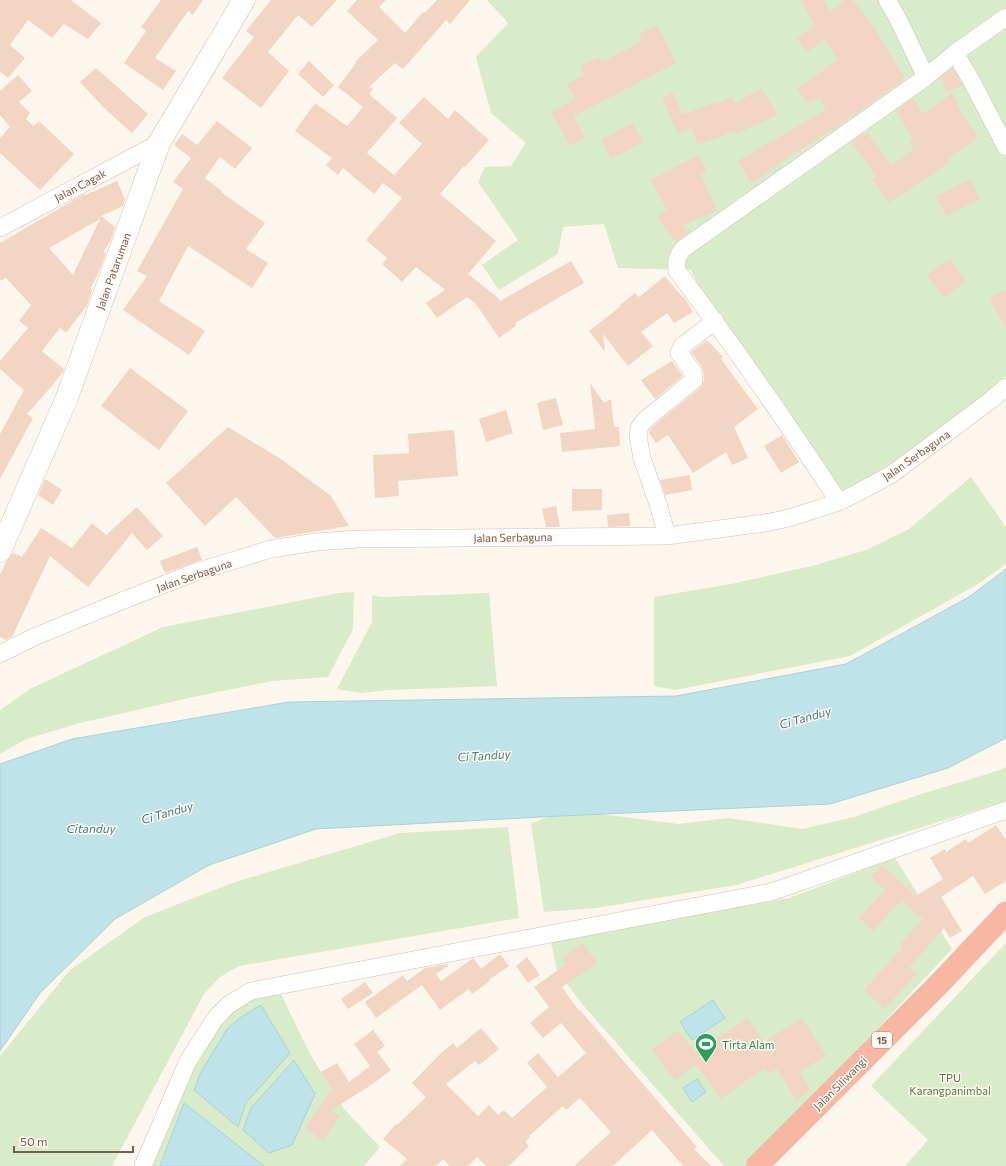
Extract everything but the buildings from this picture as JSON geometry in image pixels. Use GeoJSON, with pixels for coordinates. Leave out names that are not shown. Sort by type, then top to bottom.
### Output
{"type":"FeatureCollection","features":[{"type":"Feature","properties":{"kind":"highway","name":"Jalan Siliwangi"},"geometry":{"type":"LineString","coordinates":[[757,1166],[939,984],[1006,913]]}},
{"type":"Feature","properties":{"kind":"street","name":"Jalan Pataruman"},"geometry":{"type":"LineString","coordinates":[[0,551],[66,400],[159,142],[244,0]]}},
{"type":"Feature","properties":{"kind":"street"},"geometry":{"type":"LineString","coordinates":[[887,0],[898,19],[926,77]]}},
{"type":"Feature","properties":{"kind":"street"},"geometry":{"type":"LineString","coordinates":[[839,502],[773,403],[677,270],[676,261],[683,249],[926,77],[1006,17]]}},
{"type":"Feature","properties":{"kind":"street"},"geometry":{"type":"LineString","coordinates":[[956,53],[1006,147]]}},
{"type":"Feature","properties":{"kind":"street","name":"Jalan Cagak"},"geometry":{"type":"LineString","coordinates":[[0,228],[159,142]]}},
{"type":"Feature","properties":{"kind":"street"},"geometry":{"type":"LineString","coordinates":[[667,536],[642,458],[638,436],[639,428],[645,420],[694,380],[693,372],[679,353],[682,346],[715,321]]}},
{"type":"Feature","properties":{"kind":"street","name":"Jalan Serbaguna"},"geometry":{"type":"LineString","coordinates":[[0,654],[34,637],[196,572],[271,549],[316,542],[358,539],[667,536],[765,523],[789,518],[839,502],[892,474],[991,400],[1006,387]]}},
{"type":"Feature","properties":{"kind":"street"},"geometry":{"type":"LineString","coordinates":[[143,1166],[187,1063],[214,1020],[228,1005],[251,991],[771,892],[1006,810]]}},
{"type":"Feature","properties":{"kind":"green space"},"geometry":{"type":"Polygon","coordinates":[[[487,0],[1006,0],[1006,376],[890,470],[836,494],[707,305],[691,270],[618,268],[604,224],[563,227],[558,254],[499,290],[482,265],[518,240],[478,182],[485,167],[511,166],[526,143],[491,113],[476,57],[508,23],[487,0]]]}},
{"type":"Feature","properties":{"kind":"green space"},"geometry":{"type":"Polygon","coordinates":[[[971,477],[1006,527],[1006,564],[978,584],[850,656],[675,690],[654,686],[654,597],[731,584],[812,566],[866,550],[909,529],[971,477]]]}},
{"type":"Feature","properties":{"kind":"green space"},"geometry":{"type":"Polygon","coordinates":[[[354,592],[353,629],[328,677],[272,681],[80,723],[26,739],[0,754],[0,710],[32,688],[163,627],[339,593],[354,592]]]}},
{"type":"Feature","properties":{"kind":"green space"},"geometry":{"type":"Polygon","coordinates":[[[489,593],[497,686],[388,690],[361,693],[337,689],[372,622],[372,595],[383,597],[489,593]]]}},
{"type":"Feature","properties":{"kind":"green space"},"geometry":{"type":"Polygon","coordinates":[[[1006,767],[1006,801],[736,885],[596,908],[544,912],[531,824],[561,811],[617,816],[678,824],[728,818],[802,829],[854,817],[1006,767]]]}},
{"type":"Feature","properties":{"kind":"green space"},"geometry":{"type":"Polygon","coordinates":[[[508,827],[519,918],[239,966],[220,977],[204,994],[112,1166],[0,1166],[0,1056],[70,970],[145,917],[235,882],[400,833],[508,827]]]}},
{"type":"Feature","properties":{"kind":"green space"},"geometry":{"type":"Polygon","coordinates":[[[895,858],[952,949],[799,1113],[744,1166],[724,1166],[583,1005],[557,971],[551,942],[789,898],[895,858]]]}},
{"type":"Feature","properties":{"kind":"green space","name":"TPU Karangpanimbal"},"geometry":{"type":"Polygon","coordinates":[[[1006,943],[1006,1166],[905,1166],[928,1140],[871,1086],[1006,943]]]}},
{"type":"Feature","properties":{"kind":"green space"},"geometry":{"type":"Polygon","coordinates":[[[280,992],[310,1054],[344,1109],[380,1147],[364,1166],[151,1166],[193,1066],[221,1025],[234,1010],[254,997],[280,992]]]}},
{"type":"Feature","properties":{"kind":"water","name":"Citanduy"},"geometry":{"type":"Polygon","coordinates":[[[1006,569],[1006,738],[948,768],[830,804],[316,829],[209,865],[115,919],[40,993],[0,1051],[0,764],[72,739],[289,702],[676,696],[846,664],[969,597],[1006,569]]]}},
{"type":"Feature","properties":{"kind":"water"},"geometry":{"type":"Polygon","coordinates":[[[713,1000],[725,1018],[692,1040],[680,1022],[713,1000]]]}},
{"type":"Feature","properties":{"kind":"water"},"geometry":{"type":"Polygon","coordinates":[[[261,1005],[290,1053],[246,1103],[238,1127],[194,1090],[201,1072],[227,1029],[240,1018],[261,1005]]]}},
{"type":"Feature","properties":{"kind":"water"},"geometry":{"type":"Polygon","coordinates":[[[294,1060],[315,1094],[292,1145],[269,1153],[243,1130],[251,1108],[294,1060]]]}},
{"type":"Feature","properties":{"kind":"water"},"geometry":{"type":"Polygon","coordinates":[[[697,1079],[706,1092],[692,1102],[683,1088],[697,1079]]]}},
{"type":"Feature","properties":{"kind":"water"},"geometry":{"type":"Polygon","coordinates":[[[184,1103],[264,1166],[160,1166],[184,1103]]]}},
{"type":"Feature","properties":{"kind":"place","name":"Tirta Alam"},"geometry":{"type":"Point","coordinates":[706,1064]}},
{"type":"Feature","properties":{"kind":"water label","name":"Ci Tanduy"},"geometry":{"type":"Point","coordinates":[805,717]}},
{"type":"Feature","properties":{"kind":"water label","name":"Ci Tanduy"},"geometry":{"type":"Point","coordinates":[484,755]}},
{"type":"Feature","properties":{"kind":"water label","name":"Ci Tanduy"},"geometry":{"type":"Point","coordinates":[167,812]}}]}
